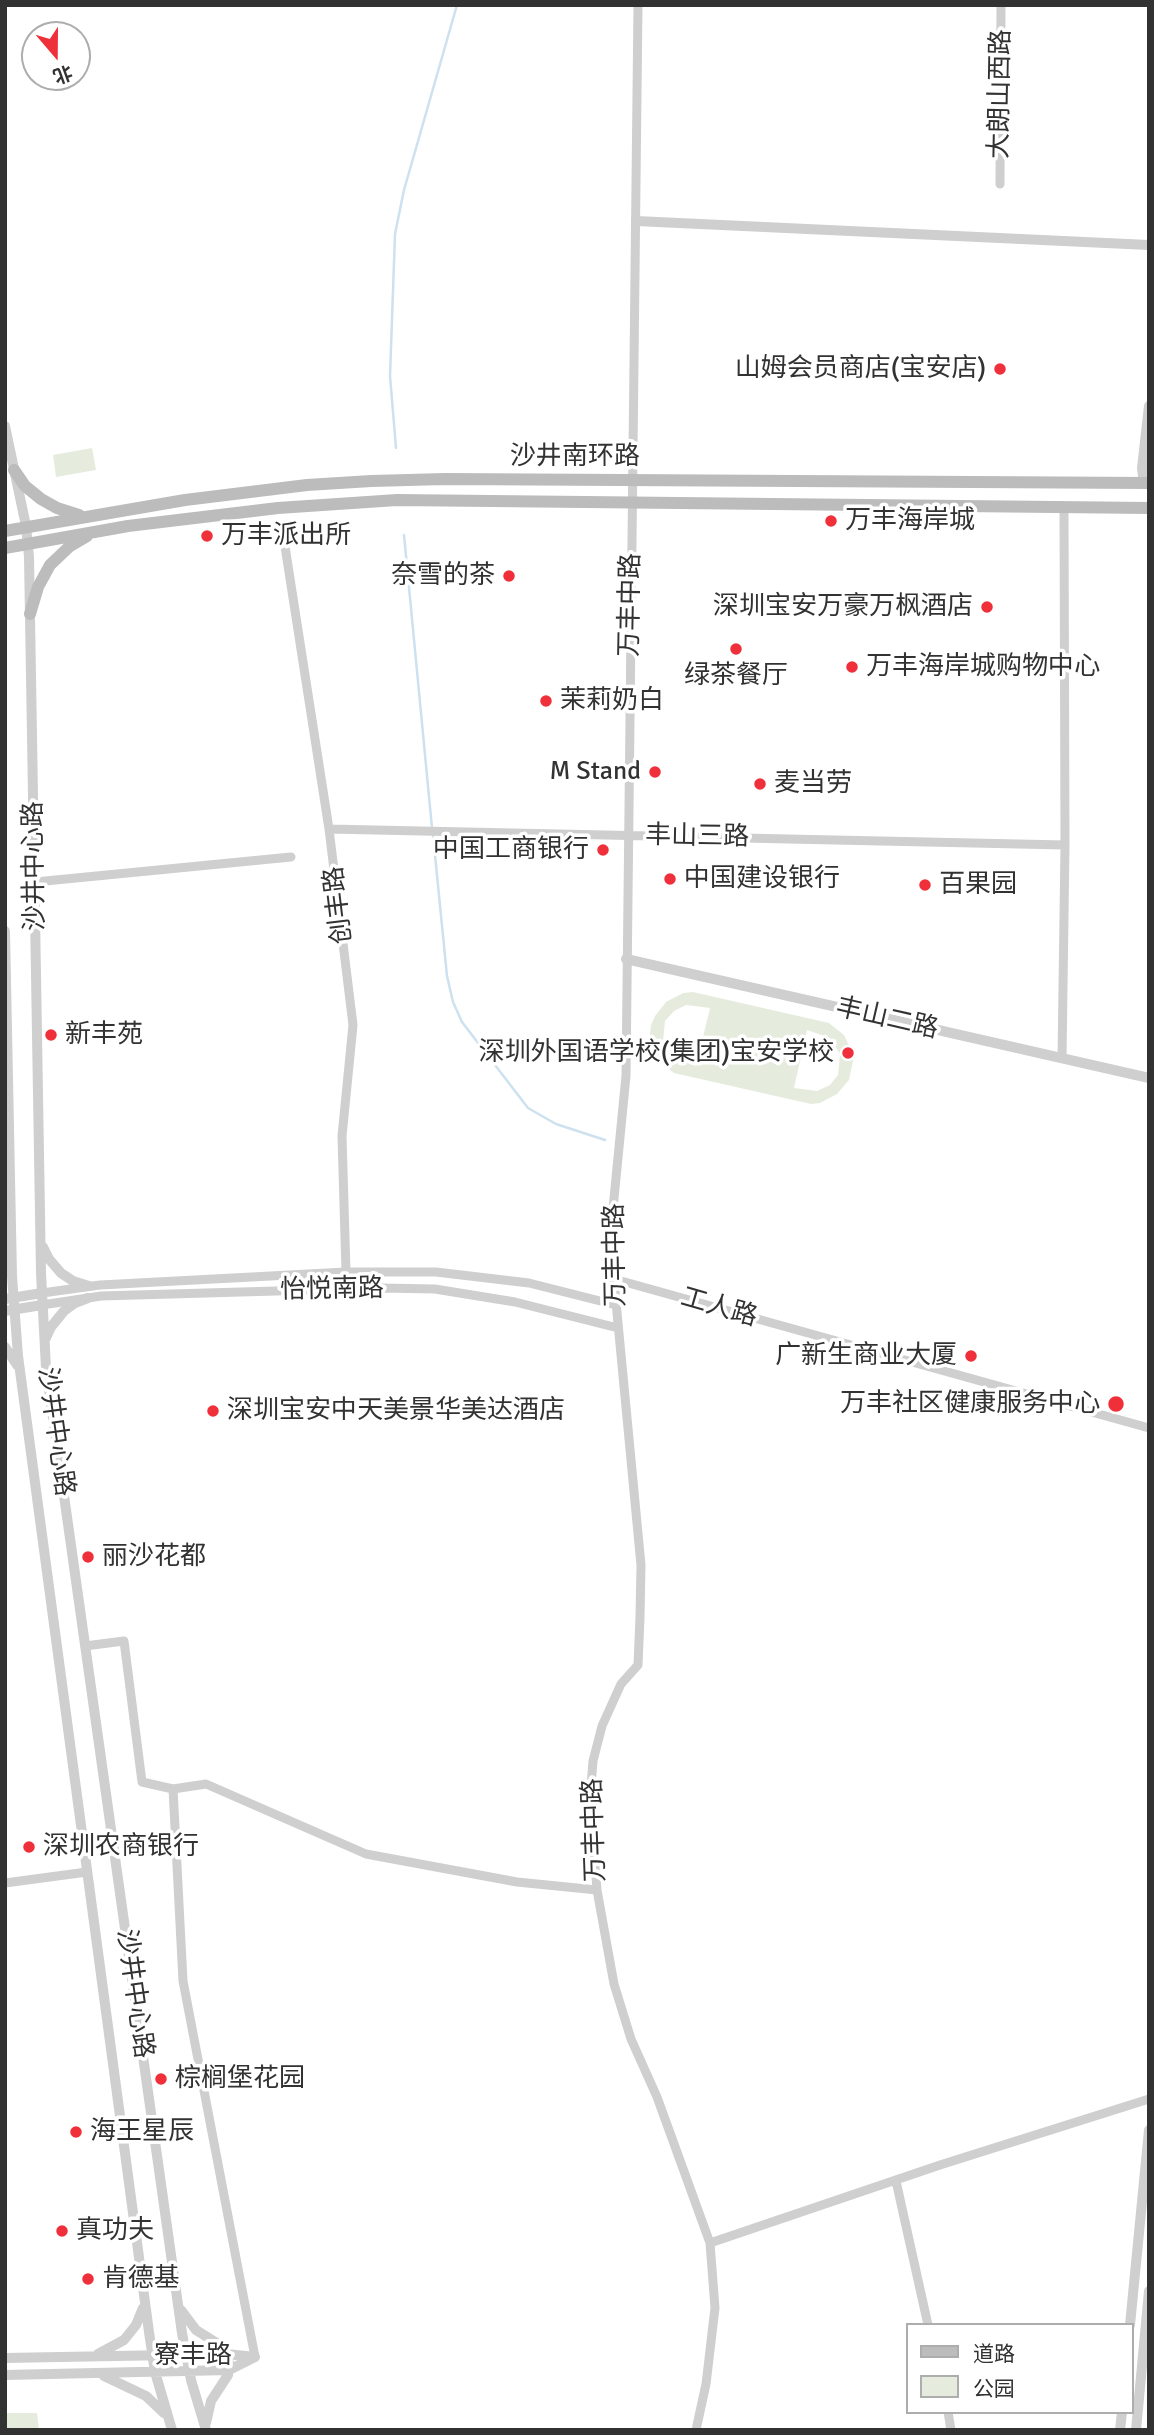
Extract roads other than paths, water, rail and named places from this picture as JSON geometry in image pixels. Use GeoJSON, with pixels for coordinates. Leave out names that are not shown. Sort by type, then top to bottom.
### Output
{"type":"FeatureCollection","features":[{"type":"Feature","properties":{"kind":"main road"},"geometry":{"type":"LineString","coordinates":[[15,470],[25,486],[41,499],[64,511],[83,516]]}},
{"type":"Feature","properties":{"kind":"main road","name":"沙井南环路"},"geometry":{"type":"LineString","coordinates":[[5,531],[145,505],[269,489],[371,481],[1146,483]]}},
{"type":"Feature","properties":{"kind":"main road","name":"沙井南环路"},"geometry":{"type":"LineString","coordinates":[[5,548],[146,524],[278,508],[366,502],[455,500],[1149,508]]}},
{"type":"Feature","properties":{"kind":"main road"},"geometry":{"type":"LineString","coordinates":[[145,505],[137,510],[136,516],[138,521],[146,524]]}},
{"type":"Feature","properties":{"kind":"main road"},"geometry":{"type":"LineString","coordinates":[[30,614],[38,587],[50,565],[70,546],[100,530]]}},
{"type":"Feature","properties":{"kind":"street","name":"万丰中路"},"geometry":{"type":"LineString","coordinates":[[638,5],[626,1076],[619,1166],[610,1224],[641,1565],[638,1664],[621,1684],[606,1717],[593,1761],[590,1799],[597,1890],[614,1984],[631,2039],[657,2098],[710,2243],[715,2308],[706,2384],[696,2430]]}},
{"type":"Feature","properties":{"kind":"street","name":"大朗山西路"},"geometry":{"type":"LineString","coordinates":[[1000,184],[1002,5]]}},
{"type":"Feature","properties":{"kind":"street"},"geometry":{"type":"LineString","coordinates":[[636,221],[1149,245]]}},
{"type":"Feature","properties":{"kind":"street"},"geometry":{"type":"LineString","coordinates":[[1146,483],[1142,468],[1149,406]]}},
{"type":"Feature","properties":{"kind":"street","name":"沙井中心路"},"geometry":{"type":"LineString","coordinates":[[5,426],[28,543],[44,1347],[185,2354],[206,2430]]}},
{"type":"Feature","properties":{"kind":"street"},"geometry":{"type":"LineString","coordinates":[[1062,1058],[1065,845],[1064,507]]}},
{"type":"Feature","properties":{"kind":"street","name":"创丰路"},"geometry":{"type":"LineString","coordinates":[[284,540],[329,829],[353,1025],[342,1136],[346,1272]]}},
{"type":"Feature","properties":{"kind":"street","name":"丰山三路"},"geometry":{"type":"LineString","coordinates":[[329,829],[1065,845]]}},
{"type":"Feature","properties":{"kind":"street"},"geometry":{"type":"LineString","coordinates":[[35,882],[291,857]]}},
{"type":"Feature","properties":{"kind":"street","name":"沙井中心路"},"geometry":{"type":"LineString","coordinates":[[5,931],[12,1251],[10,1304],[144,2298],[155,2372],[170,2426]]}},
{"type":"Feature","properties":{"kind":"street","name":"丰山二路"},"geometry":{"type":"LineString","coordinates":[[626,959],[1149,1078]]}},
{"type":"Feature","properties":{"kind":"street"},"geometry":{"type":"LineString","coordinates":[[41,1241],[49,1259],[61,1273],[89,1292],[59,1316],[47,1334],[44,1347]]}},
{"type":"Feature","properties":{"kind":"street"},"geometry":{"type":"LineString","coordinates":[[5,1270],[12,1251]]}},
{"type":"Feature","properties":{"kind":"street","name":"怡悦南路"},"geometry":{"type":"LineString","coordinates":[[42,1299],[89,1292],[346,1272],[450,1274],[529,1283],[616,1305]]}},
{"type":"Feature","properties":{"kind":"street","name":"工人路"},"geometry":{"type":"LineString","coordinates":[[614,1279],[1149,1428]]}},
{"type":"Feature","properties":{"kind":"street","name":"怡悦南路"},"geometry":{"type":"LineString","coordinates":[[89,1292],[435,1289],[515,1302],[618,1328]]}},
{"type":"Feature","properties":{"kind":"street"},"geometry":{"type":"LineString","coordinates":[[10,1304],[42,1299]]}},
{"type":"Feature","properties":{"kind":"street"},"geometry":{"type":"LineString","coordinates":[[5,1347],[21,1375]]}},
{"type":"Feature","properties":{"kind":"street"},"geometry":{"type":"LineString","coordinates":[[85,1646],[124,1641],[142,1782],[173,1789],[206,1784],[366,1854],[517,1882],[597,1890]]}},
{"type":"Feature","properties":{"kind":"street"},"geometry":{"type":"LineString","coordinates":[[173,1789],[183,1981],[255,2357]]}},
{"type":"Feature","properties":{"kind":"street"},"geometry":{"type":"LineString","coordinates":[[5,1883],[87,1872]]}},
{"type":"Feature","properties":{"kind":"street"},"geometry":{"type":"LineString","coordinates":[[710,2243],[1149,2099]]}},
{"type":"Feature","properties":{"kind":"street"},"geometry":{"type":"LineString","coordinates":[[1130,2323],[1149,2130]]}},
{"type":"Feature","properties":{"kind":"street"},"geometry":{"type":"LineString","coordinates":[[896,2181],[928,2323]]}},
{"type":"Feature","properties":{"kind":"street"},"geometry":{"type":"LineString","coordinates":[[1136,2430],[1149,2291]]}},
{"type":"Feature","properties":{"kind":"street"},"geometry":{"type":"LineString","coordinates":[[88,2357],[117,2346],[131,2333],[141,2317],[144,2298]]}},
{"type":"Feature","properties":{"kind":"street"},"geometry":{"type":"LineString","coordinates":[[178,2304],[196,2330],[223,2347],[227,2354],[229,2370],[211,2401],[206,2415],[206,2430]]}},
{"type":"Feature","properties":{"kind":"street","name":"寮丰路"},"geometry":{"type":"LineString","coordinates":[[5,2358],[185,2354],[255,2357]]}},
{"type":"Feature","properties":{"kind":"street","name":"寮丰路"},"geometry":{"type":"LineString","coordinates":[[5,2375],[229,2370],[255,2357]]}},
{"type":"Feature","properties":{"kind":"street"},"geometry":{"type":"LineString","coordinates":[[91,2374],[117,2381],[146,2396],[160,2408],[170,2426]]}},
{"type":"Feature","properties":{"kind":"waterway"},"geometry":{"type":"LineString","coordinates":[[396,448],[390,376],[395,234],[404,190],[457,5]]}},
{"type":"Feature","properties":{"kind":"waterway"},"geometry":{"type":"LineString","coordinates":[[404,535],[432,828]]}},
{"type":"Feature","properties":{"kind":"waterway"},"geometry":{"type":"LineString","coordinates":[[433,835],[447,976],[453,1002],[462,1022],[528,1108],[556,1124],[605,1140]]}},
{"type":"Feature","properties":{"kind":"place","name":"山姆会员商店(宝安店)"},"geometry":{"type":"Point","coordinates":[1000,369]}},
{"type":"Feature","properties":{"kind":"place","name":"万丰海岸城"},"geometry":{"type":"Point","coordinates":[831,521]}},
{"type":"Feature","properties":{"kind":"place","name":"万丰派出所"},"geometry":{"type":"Point","coordinates":[207,536]}},
{"type":"Feature","properties":{"kind":"place","name":"奈雪的茶"},"geometry":{"type":"Point","coordinates":[509,576]}},
{"type":"Feature","properties":{"kind":"place","name":"深圳宝安万豪万枫酒店"},"geometry":{"type":"Point","coordinates":[987,607]}},
{"type":"Feature","properties":{"kind":"place","name":"绿茶餐厅"},"geometry":{"type":"Point","coordinates":[736,649]}},
{"type":"Feature","properties":{"kind":"place","name":"万丰海岸城购物中心"},"geometry":{"type":"Point","coordinates":[852,667]}},
{"type":"Feature","properties":{"kind":"place","name":"茉莉奶白"},"geometry":{"type":"Point","coordinates":[546,701]}},
{"type":"Feature","properties":{"kind":"place","name":"M Stand"},"geometry":{"type":"Point","coordinates":[655,772]}},
{"type":"Feature","properties":{"kind":"place","name":"麦当劳"},"geometry":{"type":"Point","coordinates":[760,784]}},
{"type":"Feature","properties":{"kind":"place","name":"中国工商银行"},"geometry":{"type":"Point","coordinates":[603,850]}},
{"type":"Feature","properties":{"kind":"place","name":"中国建设银行"},"geometry":{"type":"Point","coordinates":[670,879]}},
{"type":"Feature","properties":{"kind":"place","name":"百果园"},"geometry":{"type":"Point","coordinates":[925,885]}},
{"type":"Feature","properties":{"kind":"place","name":"新丰苑"},"geometry":{"type":"Point","coordinates":[51,1035]}},
{"type":"Feature","properties":{"kind":"place","name":"深圳外国语学校(集团)宝安学校"},"geometry":{"type":"Point","coordinates":[848,1053]}},
{"type":"Feature","properties":{"kind":"place","name":"广新生商业大厦"},"geometry":{"type":"Point","coordinates":[971,1356]}},
{"type":"Feature","properties":{"kind":"place","name":"万丰社区健康服务中心"},"geometry":{"type":"Point","coordinates":[1116,1404]}},
{"type":"Feature","properties":{"kind":"place","name":"深圳宝安中天美景华美达酒店"},"geometry":{"type":"Point","coordinates":[213,1411]}},
{"type":"Feature","properties":{"kind":"place","name":"丽沙花都"},"geometry":{"type":"Point","coordinates":[88,1557]}},
{"type":"Feature","properties":{"kind":"place","name":"深圳农商银行"},"geometry":{"type":"Point","coordinates":[29,1847]}},
{"type":"Feature","properties":{"kind":"place","name":"棕榈堡花园"},"geometry":{"type":"Point","coordinates":[161,2079]}},
{"type":"Feature","properties":{"kind":"place","name":"海王星辰"},"geometry":{"type":"Point","coordinates":[76,2132]}},
{"type":"Feature","properties":{"kind":"place","name":"真功夫"},"geometry":{"type":"Point","coordinates":[62,2231]}},
{"type":"Feature","properties":{"kind":"place","name":"肯德基"},"geometry":{"type":"Point","coordinates":[88,2279]}}]}
